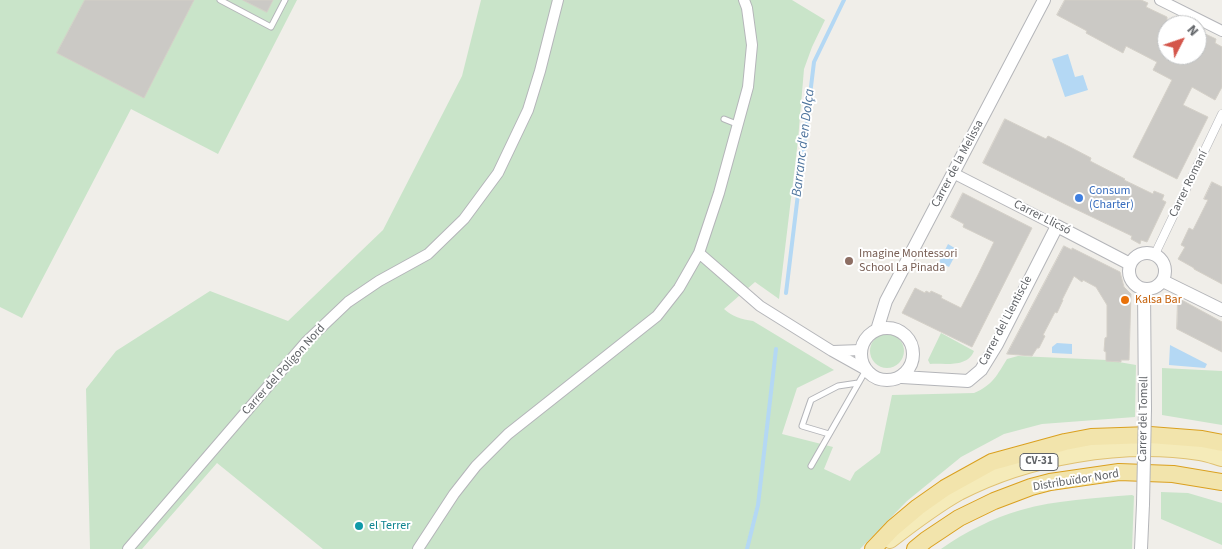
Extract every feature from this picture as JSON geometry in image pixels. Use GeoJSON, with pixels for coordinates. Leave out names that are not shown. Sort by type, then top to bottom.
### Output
{"type":"FeatureCollection","features":[{"type":"Feature","properties":{"kind":"highway"},"geometry":{"type":"LineString","coordinates":[[873,549],[893,528],[925,502],[945,488],[992,462],[1065,442],[1091,437],[1150,435],[1202,438],[1222,443]]}},
{"type":"Feature","properties":{"kind":"highway","name":"Distribuïdor Nord"},"geometry":{"type":"LineString","coordinates":[[915,549],[942,529],[994,501],[1050,482],[1119,472],[1173,474],[1222,482]]}},
{"type":"Feature","properties":{"kind":"main road","name":"Distribuïdor Nord"},"geometry":{"type":"LineString","coordinates":[[879,549],[923,514],[959,492],[1005,472],[1042,461],[1106,450],[1153,448],[1201,452],[1222,458]]}},
{"type":"Feature","properties":{"kind":"street","name":"Carrer del Polígon Nord"},"geometry":{"type":"LineString","coordinates":[[128,549],[307,341],[348,302],[379,281],[428,254],[464,219],[498,173],[528,110],[558,0]]}},
{"type":"Feature","properties":{"kind":"street"},"geometry":{"type":"LineString","coordinates":[[418,549],[454,494],[476,466],[508,434],[657,316],[679,288],[699,253],[719,193],[748,87],[752,45],[747,8],[744,0]]}},
{"type":"Feature","properties":{"kind":"street","name":"Carrer de la Melissa"},"geometry":{"type":"LineString","coordinates":[[877,330],[886,301],[1044,0]]}},
{"type":"Feature","properties":{"kind":"street"},"geometry":{"type":"LineString","coordinates":[[1160,0],[1222,31]]}},
{"type":"Feature","properties":{"kind":"street","name":"Carrer Romaní"},"geometry":{"type":"LineString","coordinates":[[1155,254],[1222,114]]}},
{"type":"Feature","properties":{"kind":"street","name":"Carrer Llicsó"},"geometry":{"type":"LineString","coordinates":[[953,174],[1130,264]]}},
{"type":"Feature","properties":{"kind":"street","name":"Carrer del Llentiscle"},"geometry":{"type":"LineString","coordinates":[[902,376],[968,381],[981,370],[1057,226]]}},
{"type":"Feature","properties":{"kind":"street"},"geometry":{"type":"LineString","coordinates":[[1145,252],[1155,254],[1162,258],[1166,266],[1166,274],[1163,281],[1155,288],[1144,289],[1134,284],[1129,275],[1130,264],[1136,256],[1145,252]]}},
{"type":"Feature","properties":{"kind":"street"},"geometry":{"type":"LineString","coordinates":[[699,253],[760,306],[866,370]]}},
{"type":"Feature","properties":{"kind":"street"},"geometry":{"type":"LineString","coordinates":[[1163,281],[1222,310]]}},
{"type":"Feature","properties":{"kind":"street","name":"Carrer del Tomell"},"geometry":{"type":"LineString","coordinates":[[1141,549],[1145,409],[1144,289]]}},
{"type":"Feature","properties":{"kind":"street"},"geometry":{"type":"LineString","coordinates":[[894,329],[902,333],[912,346],[912,363],[902,376],[894,380],[878,380],[871,376],[862,364],[860,358],[862,344],[871,333],[877,330],[894,329]]}},
{"type":"Feature","properties":{"kind":"street"},"geometry":{"type":"LineString","coordinates":[[832,351],[861,350]]}},
{"type":"Feature","properties":{"kind":"lane"},"geometry":{"type":"LineString","coordinates":[[220,0],[271,27],[285,0]]}},
{"type":"Feature","properties":{"kind":"lane"},"geometry":{"type":"LineString","coordinates":[[724,119],[739,124]]}},
{"type":"Feature","properties":{"kind":"lane"},"geometry":{"type":"LineString","coordinates":[[811,466],[866,370]]}},
{"type":"Feature","properties":{"kind":"lane"},"geometry":{"type":"LineString","coordinates":[[829,434],[802,426],[811,400],[838,386],[858,383]]}},
{"type":"Feature","properties":{"kind":"green space"},"geometry":{"type":"Polygon","coordinates":[[[0,0],[297,0],[218,154],[131,109],[22,318],[0,307],[0,0]]]}},
{"type":"Feature","properties":{"kind":"green space"},"geometry":{"type":"Polygon","coordinates":[[[481,0],[792,0],[825,20],[804,69],[798,140],[779,299],[755,282],[724,309],[737,317],[753,321],[834,370],[797,388],[782,434],[833,447],[824,469],[850,481],[855,472],[880,453],[892,395],[974,393],[990,383],[1007,359],[1018,356],[1107,360],[1136,365],[1135,417],[1042,424],[1004,434],[961,457],[907,501],[860,549],[323,549],[217,463],[142,549],[90,549],[86,389],[116,351],[210,291],[288,321],[383,230],[462,76],[481,0]]]}},
{"type":"Feature","properties":{"kind":"green space"},"geometry":{"type":"Polygon","coordinates":[[[941,333],[974,351],[971,356],[961,362],[930,364],[928,360],[941,333]]]}},
{"type":"Feature","properties":{"kind":"green space"},"geometry":{"type":"Polygon","coordinates":[[[887,334],[894,335],[899,339],[903,344],[903,358],[899,363],[894,367],[887,368],[880,367],[875,363],[871,358],[870,351],[871,344],[875,339],[880,335],[887,334]]]}},
{"type":"Feature","properties":{"kind":"green space"},"geometry":{"type":"Polygon","coordinates":[[[1162,368],[1222,371],[1222,425],[1162,415],[1162,368]]]}},
{"type":"Feature","properties":{"kind":"green space"},"geometry":{"type":"Polygon","coordinates":[[[1161,492],[1188,493],[1222,503],[1222,545],[1161,519],[1161,492]]]}},
{"type":"Feature","properties":{"kind":"green space"},"geometry":{"type":"Polygon","coordinates":[[[1134,496],[1132,549],[941,549],[980,526],[1021,510],[1090,498],[1134,496]]]}},
{"type":"Feature","properties":{"kind":"water"},"geometry":{"type":"Polygon","coordinates":[[[1068,54],[1075,77],[1083,75],[1088,90],[1065,97],[1052,59],[1068,54]]]}},
{"type":"Feature","properties":{"kind":"water"},"geometry":{"type":"Polygon","coordinates":[[[948,244],[958,250],[949,267],[939,262],[948,244]]]}},
{"type":"Feature","properties":{"kind":"water"},"geometry":{"type":"Polygon","coordinates":[[[1057,343],[1072,344],[1072,354],[1052,353],[1052,347],[1057,343]]]}},
{"type":"Feature","properties":{"kind":"water"},"geometry":{"type":"Polygon","coordinates":[[[1170,345],[1207,364],[1205,368],[1169,365],[1170,345]]]}},
{"type":"Feature","properties":{"kind":"building"},"geometry":{"type":"Polygon","coordinates":[[[85,0],[194,0],[144,98],[57,53],[85,0]]]}},
{"type":"Feature","properties":{"kind":"building"},"geometry":{"type":"Polygon","coordinates":[[[243,0],[273,0],[267,12],[243,0]]]}},
{"type":"Feature","properties":{"kind":"building"},"geometry":{"type":"Polygon","coordinates":[[[1065,0],[1141,0],[1148,3],[1146,7],[1163,15],[1157,15],[1157,62],[1126,46],[1123,53],[1057,15],[1065,0]]]}},
{"type":"Feature","properties":{"kind":"building"},"geometry":{"type":"Polygon","coordinates":[[[1207,35],[1216,39],[1215,43],[1222,47],[1222,87],[1215,100],[1192,87],[1183,105],[1208,117],[1177,179],[1133,157],[1172,80],[1153,70],[1157,62],[1157,65],[1207,65],[1207,35]]]}},
{"type":"Feature","properties":{"kind":"building"},"geometry":{"type":"Polygon","coordinates":[[[1005,119],[1046,139],[1048,136],[1070,147],[1091,158],[1090,161],[1153,194],[1154,191],[1164,195],[1162,200],[1166,202],[1147,242],[1141,240],[1140,244],[1131,239],[1132,236],[983,163],[1005,119]]]}},
{"type":"Feature","properties":{"kind":"building"},"geometry":{"type":"Polygon","coordinates":[[[1212,182],[1222,187],[1222,284],[1178,259],[1185,247],[1181,245],[1189,228],[1193,230],[1208,200],[1204,199],[1212,182]]]}},
{"type":"Feature","properties":{"kind":"building"},"geometry":{"type":"Polygon","coordinates":[[[963,193],[1032,228],[972,347],[902,313],[915,288],[925,293],[926,291],[930,293],[931,291],[961,308],[978,275],[994,242],[963,227],[964,224],[951,217],[963,193]]]}},
{"type":"Feature","properties":{"kind":"building"},"geometry":{"type":"Polygon","coordinates":[[[1064,246],[1072,250],[1072,248],[1120,272],[1124,287],[1131,294],[1129,360],[1121,360],[1121,362],[1106,361],[1106,352],[1104,351],[1105,338],[1107,337],[1107,305],[1096,287],[1083,280],[1082,282],[1074,276],[1057,313],[1055,312],[1043,335],[1045,336],[1039,348],[1037,348],[1032,356],[1007,354],[1064,246]]]}},
{"type":"Feature","properties":{"kind":"building"},"geometry":{"type":"Polygon","coordinates":[[[1178,298],[1222,322],[1222,352],[1177,329],[1178,298]]]}},
{"type":"Feature","properties":{"kind":"waterway","name":"Barranc d'en Dolça"},"geometry":{"type":"LineString","coordinates":[[786,293],[814,62],[844,0]]}},
{"type":"Feature","properties":{"kind":"waterway","name":"Barranc d'en Dolça"},"geometry":{"type":"LineString","coordinates":[[747,549],[758,505],[776,349]]}},
{"type":"Feature","properties":{"kind":"place","name":"Consum (Charter)"},"geometry":{"type":"Point","coordinates":[1079,198]}},
{"type":"Feature","properties":{"kind":"place","name":"Imagine Montessori School La Pinada"},"geometry":{"type":"Point","coordinates":[849,261]}},
{"type":"Feature","properties":{"kind":"place","name":"Kalsa Bar"},"geometry":{"type":"Point","coordinates":[1125,300]}},
{"type":"Feature","properties":{"kind":"place","name":"el Terrer"},"geometry":{"type":"Point","coordinates":[359,526]}}]}
